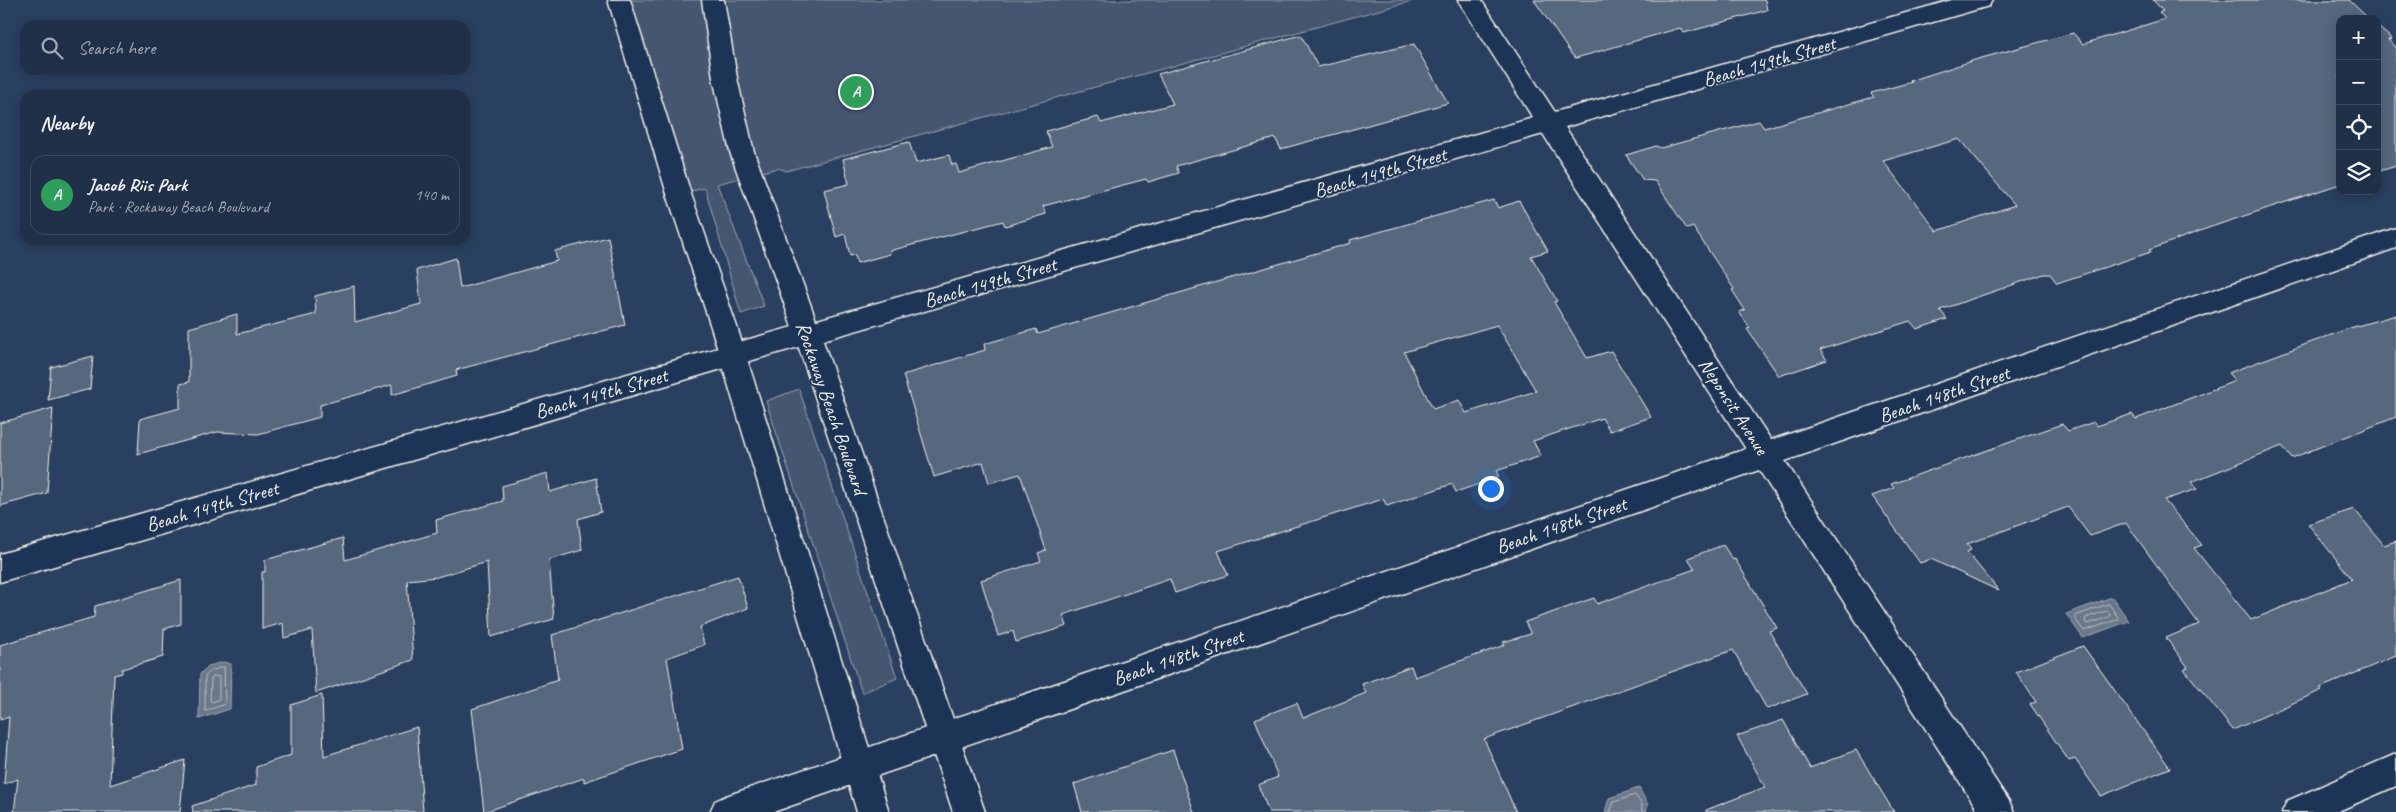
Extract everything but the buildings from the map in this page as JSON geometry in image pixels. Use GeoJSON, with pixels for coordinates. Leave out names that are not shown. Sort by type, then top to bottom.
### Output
{"type":"FeatureCollection","features":[{"type":"Feature","properties":{"kind":"street"},"geometry":{"type":"LineString","coordinates":[[619,0],[874,812]]}},
{"type":"Feature","properties":{"kind":"street","name":"Rockaway Beach Boulevard"},"geometry":{"type":"LineString","coordinates":[[714,0],[718,43],[732,117],[742,152],[969,812]]}},
{"type":"Feature","properties":{"kind":"street","name":"Neponsit Avenue"},"geometry":{"type":"LineString","coordinates":[[1469,0],[1998,812]]}},
{"type":"Feature","properties":{"kind":"street","name":"Beach 149th Street"},"geometry":{"type":"LineString","coordinates":[[0,568],[732,355],[1981,0]]}},
{"type":"Feature","properties":{"kind":"street","name":"Beach 148th Street"},"geometry":{"type":"LineString","coordinates":[[726,812],[2396,238]]}},
{"type":"Feature","properties":{"kind":"street"},"geometry":{"type":"LineString","coordinates":[[2298,812],[2396,770]]}},
{"type":"Feature","properties":{"kind":"shaded area"},"geometry":{"type":"Polygon","coordinates":[[[617,0],[1416,0],[786,171],[778,168],[717,184],[764,306],[741,314],[705,188],[679,194],[617,0]]]}},
{"type":"Feature","properties":{"kind":"shaded area"},"geometry":{"type":"Polygon","coordinates":[[[799,389],[897,678],[862,693],[766,401],[799,389]]]}},
{"type":"Feature","properties":{"kind":"water"},"geometry":{"type":"Polygon","coordinates":[[[2112,597],[2129,621],[2083,638],[2066,614],[2112,597]]]}},
{"type":"Feature","properties":{"kind":"water"},"geometry":{"type":"Polygon","coordinates":[[[224,662],[231,664],[230,709],[199,719],[200,674],[208,666],[224,662]]]}},
{"type":"Feature","properties":{"kind":"water"},"geometry":{"type":"Polygon","coordinates":[[[1639,788],[1648,805],[1646,812],[1605,812],[1609,798],[1639,788]]]}},
{"type":"Feature","properties":{"kind":"place","name":"Jacob Riis Park"},"geometry":{"type":"Point","coordinates":[856,92]}}]}
